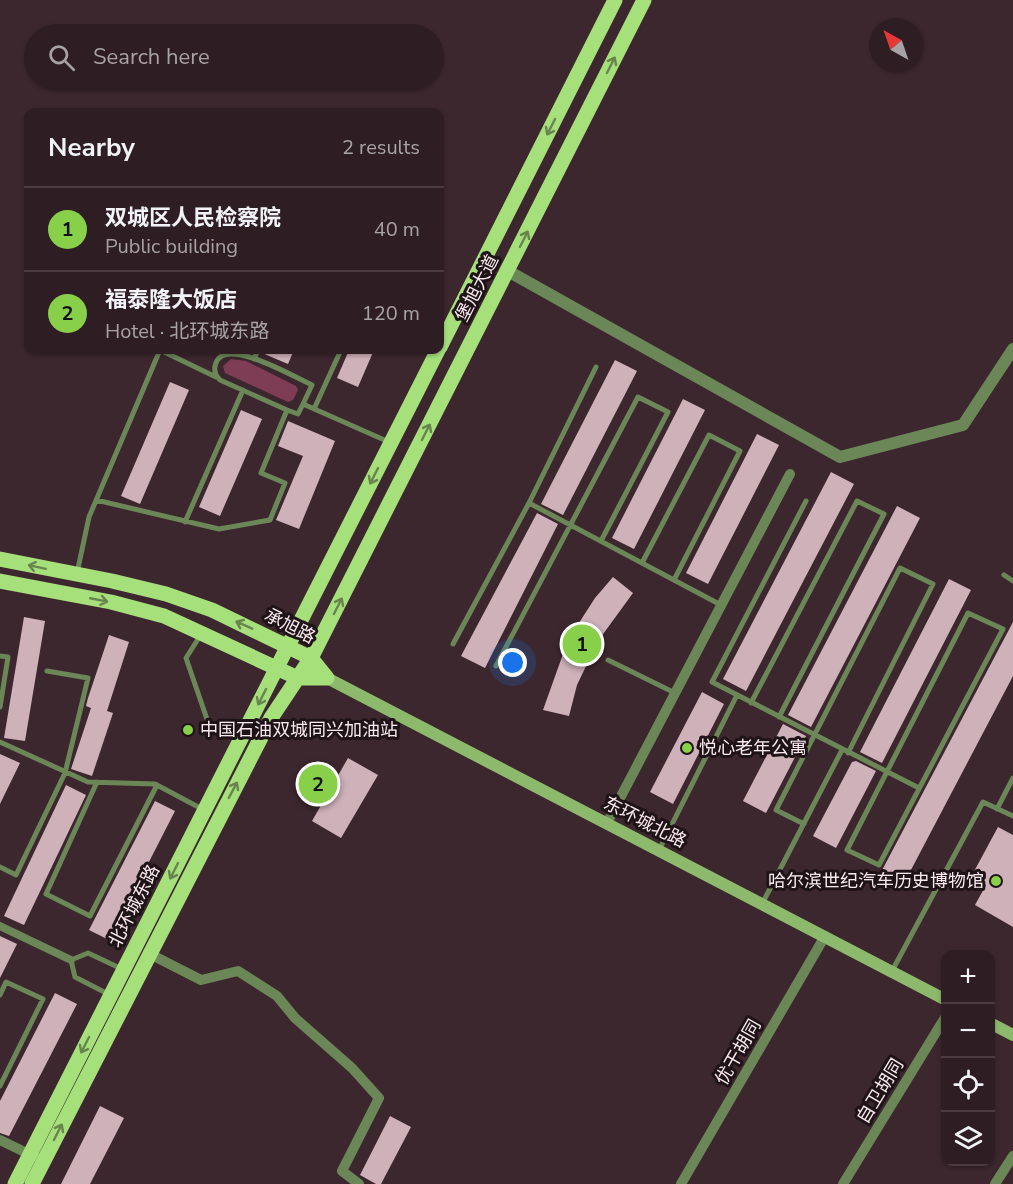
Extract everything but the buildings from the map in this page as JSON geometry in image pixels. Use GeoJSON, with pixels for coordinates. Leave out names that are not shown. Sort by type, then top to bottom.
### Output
{"type":"FeatureCollection","features":[{"type":"Feature","properties":{"kind":"main road","name":"堡旭大道"},"geometry":{"type":"LineString","coordinates":[[444,338],[615,0]]}},
{"type":"Feature","properties":{"kind":"main road","name":"堡旭大道"},"geometry":{"type":"LineString","coordinates":[[311,658],[644,0]]}},
{"type":"Feature","properties":{"kind":"main road","name":"堡旭大道"},"geometry":{"type":"LineString","coordinates":[[288,645],[436,354]]}},
{"type":"Feature","properties":{"kind":"main road","name":"承旭路"},"geometry":{"type":"LineString","coordinates":[[0,559],[166,594],[212,610],[311,658],[327,678]]}},
{"type":"Feature","properties":{"kind":"main road"},"geometry":{"type":"LineString","coordinates":[[0,581],[135,608],[202,632],[298,678],[327,678]]}},
{"type":"Feature","properties":{"kind":"main road","name":"北环城东路"},"geometry":{"type":"LineString","coordinates":[[32,1184],[37,1158],[111,995],[288,645]]}},
{"type":"Feature","properties":{"kind":"main road","name":"北环城东路"},"geometry":{"type":"LineString","coordinates":[[15,1184],[37,1158],[271,718],[311,658]]}},
{"type":"Feature","properties":{"kind":"main road","name":"东环城北路"},"geometry":{"type":"LineString","coordinates":[[327,678],[941,998]]}},
{"type":"Feature","properties":{"kind":"main road"},"geometry":{"type":"LineString","coordinates":[[995,1026],[1013,1035]]}},
{"type":"Feature","properties":{"kind":"street"},"geometry":{"type":"LineString","coordinates":[[508,271],[840,457],[963,425],[1013,349]]}},
{"type":"Feature","properties":{"kind":"street"},"geometry":{"type":"LineString","coordinates":[[607,823],[790,474]]}},
{"type":"Feature","properties":{"kind":"street"},"geometry":{"type":"LineString","coordinates":[[0,927],[71,960]]}},
{"type":"Feature","properties":{"kind":"street","name":"优干胡同"},"geometry":{"type":"LineString","coordinates":[[681,1184],[825,936]]}},
{"type":"Feature","properties":{"kind":"street"},"geometry":{"type":"LineString","coordinates":[[148,953],[201,980],[238,972],[277,996],[295,1018],[352,1068],[379,1098],[342,1171],[359,1184]]}},
{"type":"Feature","properties":{"kind":"street","name":"自卫胡同"},"geometry":{"type":"LineString","coordinates":[[843,1184],[941,1023]]}},
{"type":"Feature","properties":{"kind":"street"},"geometry":{"type":"LineString","coordinates":[[0,1140],[37,1158]]}},
{"type":"Feature","properties":{"kind":"street"},"geometry":{"type":"LineString","coordinates":[[995,1184],[1013,1156]]}},
{"type":"Feature","properties":{"kind":"lane"},"geometry":{"type":"LineString","coordinates":[[77,574],[89,517],[158,354]]}},
{"type":"Feature","properties":{"kind":"lane"},"geometry":{"type":"LineString","coordinates":[[168,354],[220,380],[298,414],[312,385],[242,354]]}},
{"type":"Feature","properties":{"kind":"lane"},"geometry":{"type":"LineString","coordinates":[[220,380],[215,374],[215,365],[219,357],[224,354]]}},
{"type":"Feature","properties":{"kind":"lane"},"geometry":{"type":"LineString","coordinates":[[254,359],[256,354]]}},
{"type":"Feature","properties":{"kind":"lane"},"geometry":{"type":"LineString","coordinates":[[314,409],[338,354]]}},
{"type":"Feature","properties":{"kind":"lane"},"geometry":{"type":"LineString","coordinates":[[453,644],[529,503],[596,367]]}},
{"type":"Feature","properties":{"kind":"lane"},"geometry":{"type":"LineString","coordinates":[[185,522],[243,390]]}},
{"type":"Feature","properties":{"kind":"lane"},"geometry":{"type":"LineString","coordinates":[[496,666],[638,397],[668,412],[601,541]]}},
{"type":"Feature","properties":{"kind":"lane"},"geometry":{"type":"LineString","coordinates":[[303,404],[391,443]]}},
{"type":"Feature","properties":{"kind":"lane"},"geometry":{"type":"LineString","coordinates":[[96,500],[219,529],[270,520],[285,483],[261,473],[287,410]]}},
{"type":"Feature","properties":{"kind":"lane"},"geometry":{"type":"LineString","coordinates":[[642,563],[709,435],[740,451],[674,580]]}},
{"type":"Feature","properties":{"kind":"lane"},"geometry":{"type":"LineString","coordinates":[[806,501],[712,682],[918,788]]}},
{"type":"Feature","properties":{"kind":"lane"},"geometry":{"type":"LineString","coordinates":[[751,703],[857,501],[884,514],[778,717]]}},
{"type":"Feature","properties":{"kind":"lane"},"geometry":{"type":"LineString","coordinates":[[529,503],[721,605]]}},
{"type":"Feature","properties":{"kind":"lane"},"geometry":{"type":"LineString","coordinates":[[762,904],[933,584],[900,568],[776,810],[804,824]]}},
{"type":"Feature","properties":{"kind":"lane"},"geometry":{"type":"LineString","coordinates":[[1004,575],[1013,581]]}},
{"type":"Feature","properties":{"kind":"lane"},"geometry":{"type":"LineString","coordinates":[[968,613],[1003,629],[879,865],[847,850],[887,772],[968,613]]}},
{"type":"Feature","properties":{"kind":"lane"},"geometry":{"type":"LineString","coordinates":[[202,632],[186,658],[205,714],[209,725],[240,740]]}},
{"type":"Feature","properties":{"kind":"lane"},"geometry":{"type":"LineString","coordinates":[[0,656],[8,657],[0,707]]}},
{"type":"Feature","properties":{"kind":"lane"},"geometry":{"type":"LineString","coordinates":[[608,660],[675,693]]}},
{"type":"Feature","properties":{"kind":"lane"},"geometry":{"type":"LineString","coordinates":[[0,867],[16,875],[65,773],[88,678],[47,671]]}},
{"type":"Feature","properties":{"kind":"lane"},"geometry":{"type":"LineString","coordinates":[[659,850],[737,695]]}},
{"type":"Feature","properties":{"kind":"lane"},"geometry":{"type":"LineString","coordinates":[[0,742],[88,782],[157,785],[218,818]]}},
{"type":"Feature","properties":{"kind":"lane"},"geometry":{"type":"LineString","coordinates":[[997,808],[1013,778]]}},
{"type":"Feature","properties":{"kind":"lane"},"geometry":{"type":"LineString","coordinates":[[97,782],[46,894],[90,916],[157,785]]}},
{"type":"Feature","properties":{"kind":"lane"},"geometry":{"type":"LineString","coordinates":[[892,971],[983,802],[1013,816]]}},
{"type":"Feature","properties":{"kind":"lane"},"geometry":{"type":"LineString","coordinates":[[111,995],[75,977],[71,960],[88,952],[123,970]]}},
{"type":"Feature","properties":{"kind":"lane"},"geometry":{"type":"LineString","coordinates":[[0,995],[6,982],[43,999],[0,1086]]}},
{"type":"Feature","properties":{"kind":"shaded area"},"geometry":{"type":"Polygon","coordinates":[[[231,359],[246,361],[296,386],[298,390],[293,400],[288,402],[225,373],[223,366],[231,359]]]}},
{"type":"Feature","properties":{"kind":"place","name":"双城区人民检察院"},"geometry":{"type":"Point","coordinates":[582,644]}},
{"type":"Feature","properties":{"kind":"place","name":"中国石油双城同兴加油站"},"geometry":{"type":"Point","coordinates":[188,730]}},
{"type":"Feature","properties":{"kind":"place","name":"悦心老年公寓"},"geometry":{"type":"Point","coordinates":[687,748]}},
{"type":"Feature","properties":{"kind":"place","name":"福泰隆大饭店"},"geometry":{"type":"Point","coordinates":[318,784]}},
{"type":"Feature","properties":{"kind":"place","name":"哈尔滨世纪汽车历史博物馆"},"geometry":{"type":"Point","coordinates":[996,881]}}]}
